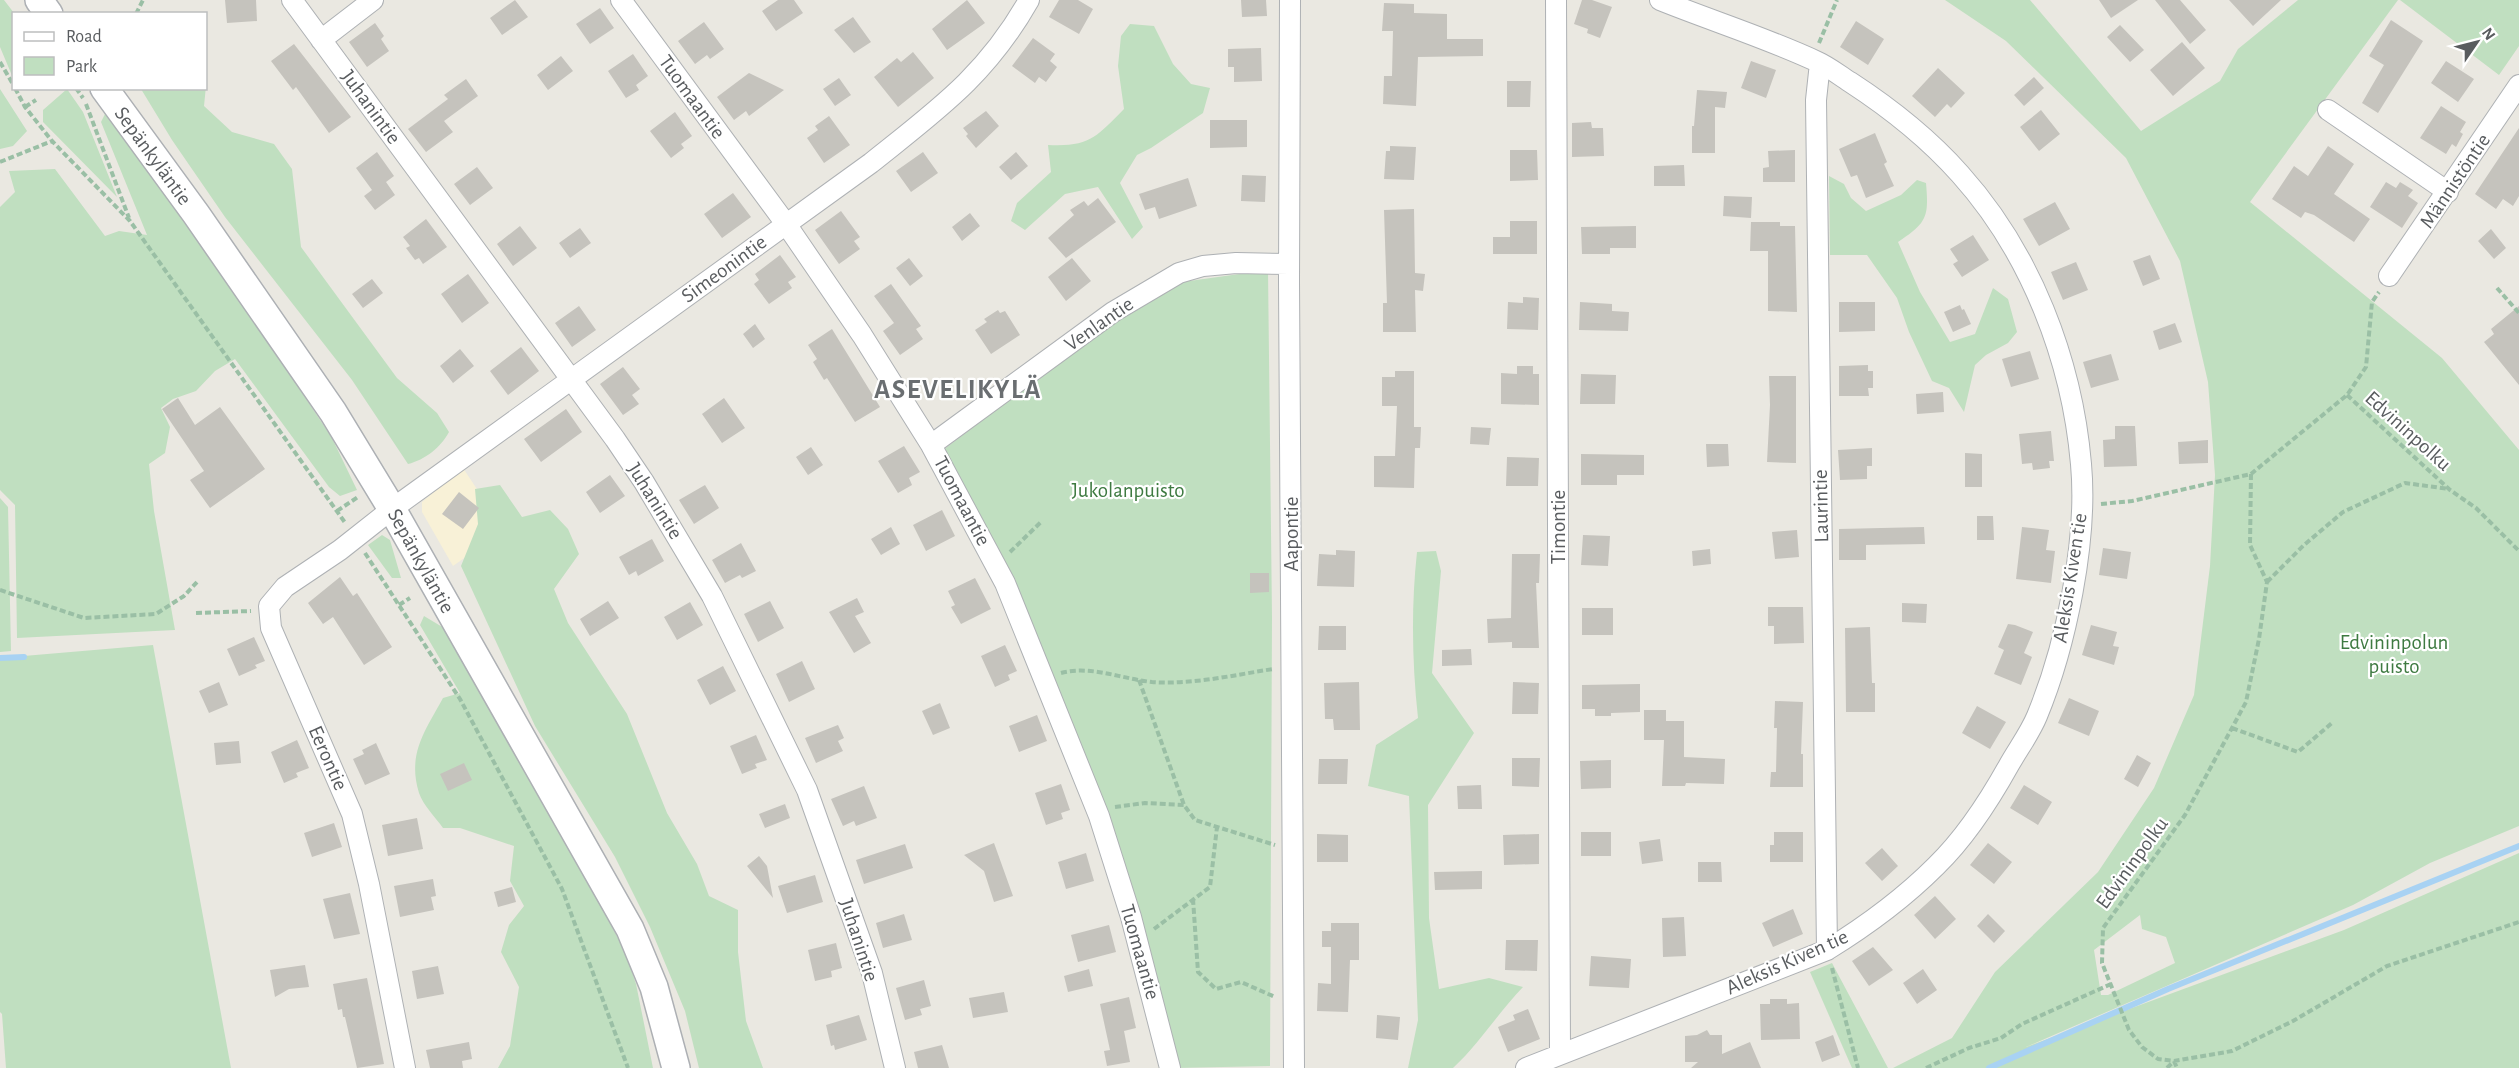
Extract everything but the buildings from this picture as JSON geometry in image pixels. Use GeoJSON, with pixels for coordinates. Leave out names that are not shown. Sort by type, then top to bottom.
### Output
{"type":"FeatureCollection","features":[{"type":"Feature","properties":{"kind":"main road","name":"Sepänkyläntie"},"geometry":{"type":"LineString","coordinates":[[105,90],[196,214],[333,412],[392,509],[630,929],[654,987],[676,1068]]}},
{"type":"Feature","properties":{"kind":"street","name":"Juhanintie"},"geometry":{"type":"LineString","coordinates":[[292,0],[572,379],[644,482],[712,596],[804,782],[871,970],[895,1068]]}},
{"type":"Feature","properties":{"kind":"street"},"geometry":{"type":"LineString","coordinates":[[321,40],[373,0]]}},
{"type":"Feature","properties":{"kind":"street","name":"Tuomaantie"},"geometry":{"type":"LineString","coordinates":[[621,0],[786,224],[862,335],[932,445],[996,565],[1096,809],[1138,944],[1170,1068]]}},
{"type":"Feature","properties":{"kind":"street","name":"Simeonintie"},"geometry":{"type":"LineString","coordinates":[[392,509],[871,163],[950,100],[992,57],[1029,0]]}},
{"type":"Feature","properties":{"kind":"street","name":"Aapontie"},"geometry":{"type":"LineString","coordinates":[[1290,0],[1289,264],[1294,1068]]}},
{"type":"Feature","properties":{"kind":"street","name":"Timontie"},"geometry":{"type":"LineString","coordinates":[[1556,0],[1560,1054]]}},
{"type":"Feature","properties":{"kind":"street","name":"Aleksis Kiven tie"},"geometry":{"type":"LineString","coordinates":[[1526,1068],[1827,950],[1861,929],[1927,875],[1964,834],[1990,798],[2036,718],[2067,620],[2082,505],[2081,465],[2076,421],[2064,373],[2038,296],[2009,239],[1962,176],[1931,144],[1882,103],[1820,63],[1660,0]]}},
{"type":"Feature","properties":{"kind":"street","name":"Laurintie"},"geometry":{"type":"LineString","coordinates":[[1820,63],[1816,120],[1827,950]]}},
{"type":"Feature","properties":{"kind":"street","name":"Männistöntie"},"geometry":{"type":"LineString","coordinates":[[2389,276],[2519,85]]}},
{"type":"Feature","properties":{"kind":"street"},"geometry":{"type":"LineString","coordinates":[[2328,110],[2448,192]]}},
{"type":"Feature","properties":{"kind":"street","name":"Venlantie"},"geometry":{"type":"LineString","coordinates":[[932,445],[1113,312],[1179,273],[1203,266],[1236,263],[1289,264]]}},
{"type":"Feature","properties":{"kind":"street"},"geometry":{"type":"LineString","coordinates":[[270,610],[269,606],[285,586],[355,538],[392,509]]}},
{"type":"Feature","properties":{"kind":"street","name":"Eerontie"},"geometry":{"type":"LineString","coordinates":[[270,610],[271,628],[352,813],[369,884],[405,1068]]}},
{"type":"Feature","properties":{"kind":"path"},"geometry":{"type":"LineString","coordinates":[[1820,63],[1819,44],[1837,0]]}},
{"type":"Feature","properties":{"kind":"path"},"geometry":{"type":"LineString","coordinates":[[0,62],[12,83]]}},
{"type":"Feature","properties":{"kind":"path"},"geometry":{"type":"LineString","coordinates":[[16,90],[25,107],[52,141],[130,221],[355,538],[460,699],[562,889],[628,1068]]}},
{"type":"Feature","properties":{"kind":"path"},"geometry":{"type":"LineString","coordinates":[[77,90],[84,100],[130,221]]}},
{"type":"Feature","properties":{"kind":"path"},"geometry":{"type":"LineString","coordinates":[[25,107],[36,100]]}},
{"type":"Feature","properties":{"kind":"path"},"geometry":{"type":"LineString","coordinates":[[0,162],[52,141]]}},
{"type":"Feature","properties":{"kind":"path"},"geometry":{"type":"LineString","coordinates":[[2082,505],[2132,501],[2251,474],[2347,395],[2366,368],[2372,302],[2389,276]]}},
{"type":"Feature","properties":{"kind":"path"},"geometry":{"type":"LineString","coordinates":[[2497,288],[2519,313]]}},
{"type":"Feature","properties":{"kind":"path","name":"Edvininpolku"},"geometry":{"type":"LineString","coordinates":[[2347,395],[2450,490],[2476,508],[2519,551]]}},
{"type":"Feature","properties":{"kind":"path"},"geometry":{"type":"LineString","coordinates":[[2251,474],[2250,545],[2267,582]]}},
{"type":"Feature","properties":{"kind":"path","name":"Edvininpolku"},"geometry":{"type":"LineString","coordinates":[[2174,1061],[2158,1059],[2142,1047],[2129,1030],[2102,963],[2103,928],[2185,815],[2246,702],[2259,639],[2267,582],[2304,544],[2343,512],[2405,483],[2450,490]]}},
{"type":"Feature","properties":{"kind":"path"},"geometry":{"type":"LineString","coordinates":[[996,565],[1041,522]]}},
{"type":"Feature","properties":{"kind":"path"},"geometry":{"type":"LineString","coordinates":[[0,590],[84,618],[156,614],[184,596],[197,582]]}},
{"type":"Feature","properties":{"kind":"path"},"geometry":{"type":"LineString","coordinates":[[399,605],[410,598]]}},
{"type":"Feature","properties":{"kind":"path"},"geometry":{"type":"LineString","coordinates":[[196,613],[270,610]]}},
{"type":"Feature","properties":{"kind":"path"},"geometry":{"type":"LineString","coordinates":[[1044,678],[1076,669],[1154,682],[1200,680],[1276,669]]}},
{"type":"Feature","properties":{"kind":"path"},"geometry":{"type":"LineString","coordinates":[[1138,680],[1184,805],[1195,820],[1278,846]]}},
{"type":"Feature","properties":{"kind":"path"},"geometry":{"type":"LineString","coordinates":[[2232,728],[2298,752],[2332,723]]}},
{"type":"Feature","properties":{"kind":"path"},"geometry":{"type":"LineString","coordinates":[[1096,809],[1145,803],[1184,805]]}},
{"type":"Feature","properties":{"kind":"path"},"geometry":{"type":"LineString","coordinates":[[1138,944],[1163,921],[1210,887],[1217,827]]}},
{"type":"Feature","properties":{"kind":"path"},"geometry":{"type":"LineString","coordinates":[[1193,899],[1198,972],[1216,989],[1241,982],[1279,999]]}},
{"type":"Feature","properties":{"kind":"path"},"geometry":{"type":"LineString","coordinates":[[2167,1068],[2174,1061],[2232,1051],[2293,1021],[2387,966],[2519,922]]}},
{"type":"Feature","properties":{"kind":"path"},"geometry":{"type":"LineString","coordinates":[[1827,950],[1858,1068]]}},
{"type":"Feature","properties":{"kind":"path"},"geometry":{"type":"LineString","coordinates":[[1926,1068],[1969,1048],[2001,1038],[2022,1024],[2111,984]]}},
{"type":"Feature","properties":{"kind":"path"},"geometry":{"type":"LineString","coordinates":[[2174,1061],[2175,1068]]}},
{"type":"Feature","properties":{"kind":"shaded area"},"geometry":{"type":"Polygon","coordinates":[[[463,468],[504,530],[453,566],[422,512],[422,502],[463,468]]]}},
{"type":"Feature","properties":{"kind":"green space"},"geometry":{"type":"Polygon","coordinates":[[[0,0],[4,0],[13,12],[12,76],[0,47],[0,0]]]}},
{"type":"Feature","properties":{"kind":"green space","name":"Edvininpolun puisto"},"geometry":{"type":"Polygon","coordinates":[[[1945,0],[2030,0],[2141,131],[2220,81],[2238,49],[2298,0],[2398,0],[2250,202],[2442,358],[2519,450],[2519,826],[2430,863],[2353,905],[2026,1047],[2344,930],[2519,853],[2519,1068],[1893,1068],[1952,1038],[1995,972],[2098,872],[2154,788],[2194,695],[2210,566],[2215,475],[2208,382],[2180,261],[2126,158],[2006,41],[1945,0]],[[2140,915],[2094,950],[2101,995],[2108,995],[2175,963],[2166,937],[2142,929],[2140,915]]]}},
{"type":"Feature","properties":{"kind":"green space"},"geometry":{"type":"Polygon","coordinates":[[[2400,0],[2519,0],[2519,46],[2499,75],[2400,0]]]}},
{"type":"Feature","properties":{"kind":"green space"},"geometry":{"type":"Polygon","coordinates":[[[1130,24],[1154,26],[1173,64],[1191,84],[1210,88],[1203,113],[1137,155],[1120,183],[1143,227],[1132,239],[1098,187],[1065,194],[1025,230],[1011,221],[1017,203],[1051,172],[1048,145],[1083,142],[1099,133],[1124,109],[1118,66],[1121,36],[1130,24]]]}},
{"type":"Feature","properties":{"kind":"green space"},"geometry":{"type":"Polygon","coordinates":[[[0,89],[27,131],[13,146],[0,149],[0,89]]]}},
{"type":"Feature","properties":{"kind":"green space"},"geometry":{"type":"Polygon","coordinates":[[[68,90],[83,112],[117,197],[43,122],[43,110],[68,90]]]}},
{"type":"Feature","properties":{"kind":"green space"},"geometry":{"type":"Polygon","coordinates":[[[142,90],[206,90],[204,106],[232,132],[274,144],[292,169],[301,247],[397,378],[437,413],[449,432],[432,452],[408,464],[352,380],[225,217],[172,140],[142,90]]]}},
{"type":"Feature","properties":{"kind":"green space"},"geometry":{"type":"Polygon","coordinates":[[[105,114],[212,257],[332,438],[357,490],[340,496],[329,487],[235,359],[215,371],[196,391],[173,399],[161,408],[170,427],[165,453],[149,464],[154,511],[175,630],[17,638],[15,505],[0,490],[0,207],[15,192],[9,171],[55,169],[105,236],[119,231],[147,235],[101,122],[105,114]]]}},
{"type":"Feature","properties":{"kind":"green space"},"geometry":{"type":"Polygon","coordinates":[[[1829,176],[1844,184],[1851,198],[1866,211],[1901,195],[1917,180],[1926,183],[1927,204],[1924,218],[1915,230],[1898,242],[1920,292],[1950,342],[1975,334],[1993,288],[2008,299],[2017,332],[2008,343],[1986,355],[1975,365],[1964,412],[1949,388],[1932,381],[1909,332],[1897,298],[1867,255],[1830,255],[1829,176]]]}},
{"type":"Feature","properties":{"kind":"green space","name":"Jukolanpuisto"},"geometry":{"type":"Polygon","coordinates":[[[1268,270],[1272,617],[1270,1066],[1176,1068],[1106,813],[1015,581],[943,450],[1114,321],[1182,282],[1268,270]]]}},
{"type":"Feature","properties":{"kind":"green space"},"geometry":{"type":"Polygon","coordinates":[[[500,485],[522,517],[550,510],[568,529],[579,554],[554,589],[568,623],[627,714],[667,813],[697,864],[709,896],[738,910],[738,952],[746,1021],[763,1068],[699,1068],[685,1011],[650,927],[615,857],[535,726],[461,566],[478,524],[475,489],[500,485]]]}},
{"type":"Feature","properties":{"kind":"green space"},"geometry":{"type":"Polygon","coordinates":[[[0,498],[8,507],[11,651],[0,652],[0,498]]]}},
{"type":"Feature","properties":{"kind":"green space"},"geometry":{"type":"Polygon","coordinates":[[[382,535],[390,540],[401,578],[392,578],[368,545],[382,535]]]}},
{"type":"Feature","properties":{"kind":"green space"},"geometry":{"type":"Polygon","coordinates":[[[1436,551],[1441,571],[1432,673],[1474,733],[1428,805],[1429,918],[1439,989],[1489,978],[1523,987],[1453,1068],[1408,1068],[1418,1020],[1409,796],[1368,786],[1376,745],[1418,718],[1413,635],[1417,552],[1436,551]]]}},
{"type":"Feature","properties":{"kind":"green space"},"geometry":{"type":"Polygon","coordinates":[[[424,616],[444,628],[591,886],[626,954],[636,984],[653,1068],[498,1068],[510,1046],[519,987],[501,952],[509,925],[524,906],[510,881],[514,846],[460,828],[443,828],[419,793],[415,766],[424,732],[443,698],[460,693],[420,625],[424,616]]]}},
{"type":"Feature","properties":{"kind":"green space"},"geometry":{"type":"Polygon","coordinates":[[[153,645],[231,1068],[6,1068],[0,1012],[0,658],[153,645]]]}},
{"type":"Feature","properties":{"kind":"green space"},"geometry":{"type":"Polygon","coordinates":[[[1832,963],[1888,1068],[1852,1068],[1810,972],[1832,963]]]}},
{"type":"Feature","properties":{"kind":"waterway"},"geometry":{"type":"LineString","coordinates":[[0,658],[24,657]]}},
{"type":"Feature","properties":{"kind":"waterway"},"geometry":{"type":"LineString","coordinates":[[1989,1068],[2168,989],[2519,846]]}},
{"type":"Feature","properties":{"kind":"district","name":"ASEVELIKYLÄ"},"geometry":{"type":"Point","coordinates":[958,389]}}]}
